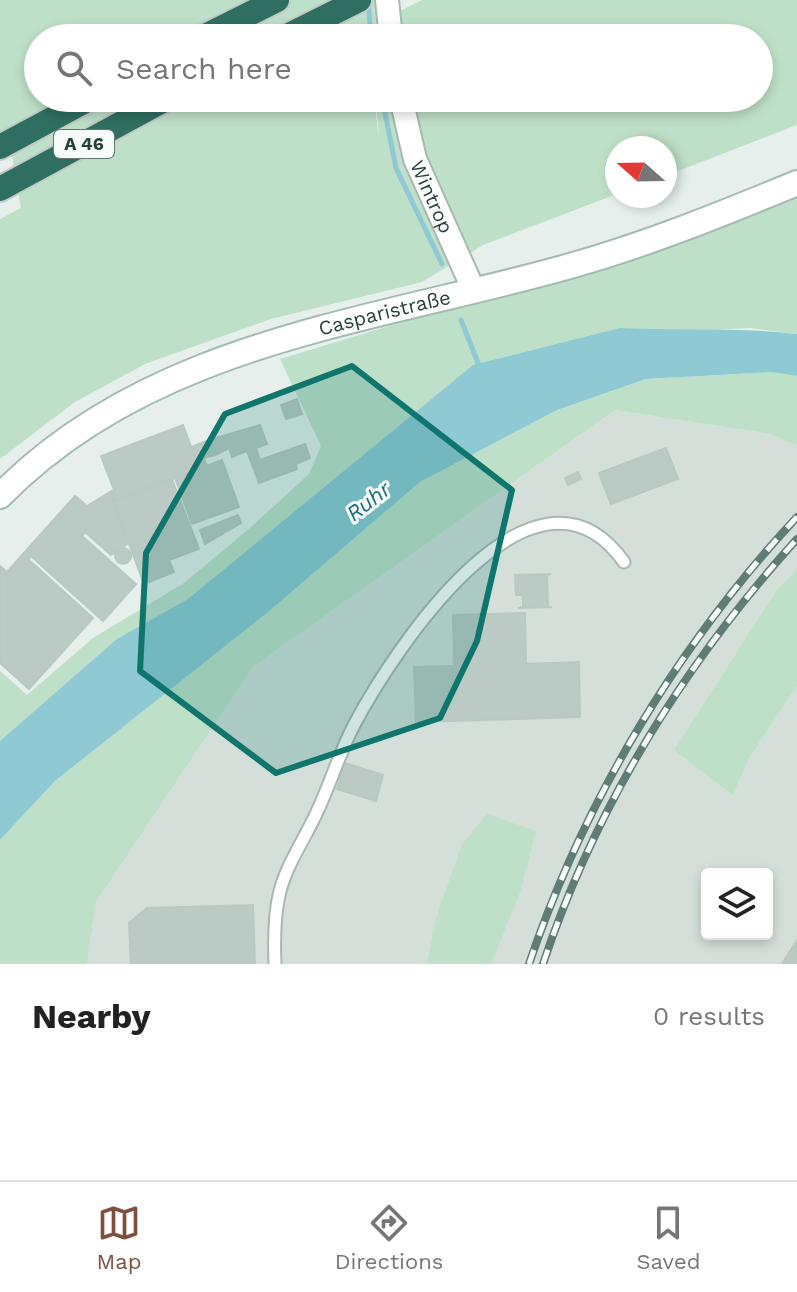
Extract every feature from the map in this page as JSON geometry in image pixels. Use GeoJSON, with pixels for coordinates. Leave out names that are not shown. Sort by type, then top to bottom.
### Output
{"type":"FeatureCollection","features":[{"type":"Feature","properties":{"kind":"highway"},"geometry":{"type":"LineString","coordinates":[[229,24],[277,0]]}},
{"type":"Feature","properties":{"kind":"highway"},"geometry":{"type":"LineString","coordinates":[[311,24],[359,0]]}},
{"type":"Feature","properties":{"kind":"highway","name":"A 46"},"geometry":{"type":"LineString","coordinates":[[0,147],[65,112]]}},
{"type":"Feature","properties":{"kind":"highway","name":"A 46"},"geometry":{"type":"LineString","coordinates":[[0,189],[142,112]]}},
{"type":"Feature","properties":{"kind":"main road","name":"Casparistraße"},"geometry":{"type":"LineString","coordinates":[[0,496],[59,442],[110,409],[211,362],[285,337],[474,291],[628,249],[797,183]]}},
{"type":"Feature","properties":{"kind":"street"},"geometry":{"type":"LineString","coordinates":[[387,0],[390,24]]}},
{"type":"Feature","properties":{"kind":"street","name":"Wintrop"},"geometry":{"type":"LineString","coordinates":[[404,112],[415,159],[474,291]]}},
{"type":"Feature","properties":{"kind":"lane"},"geometry":{"type":"LineString","coordinates":[[275,964],[280,892],[289,867],[321,803],[352,728],[391,664],[430,612],[481,559],[514,536],[541,525],[559,521],[581,526],[610,545],[624,562]]}},
{"type":"Feature","properties":{"kind":"highlighted area"},"geometry":{"type":"Polygon","coordinates":[[[352,366],[512,490],[477,641],[440,718],[276,773],[140,671],[146,553],[225,414],[352,366]]]}},
{"type":"Feature","properties":{"kind":"shaded area"},"geometry":{"type":"Polygon","coordinates":[[[615,410],[770,434],[797,446],[797,570],[777,589],[674,750],[733,796],[748,760],[797,686],[797,964],[491,964],[494,950],[435,921],[427,964],[87,964],[96,902],[253,667],[615,410]]]}},
{"type":"Feature","properties":{"kind":"green space"},"geometry":{"type":"Polygon","coordinates":[[[0,0],[365,0],[368,24],[24,24],[24,112],[376,112],[379,139],[377,112],[773,112],[773,24],[370,24],[368,0],[396,0],[398,12],[422,0],[797,0],[797,125],[677,171],[677,136],[605,136],[605,199],[483,245],[422,282],[271,319],[145,364],[75,402],[0,459],[0,219],[21,208],[11,150],[0,131],[0,0]]]}},
{"type":"Feature","properties":{"kind":"green space"},"geometry":{"type":"Polygon","coordinates":[[[797,192],[797,334],[751,328],[687,331],[117,640],[0,741],[0,671],[27,695],[93,638],[184,583],[309,474],[321,446],[280,359],[472,301],[797,192]]]}},
{"type":"Feature","properties":{"kind":"green space"},"geometry":{"type":"Polygon","coordinates":[[[773,372],[797,376],[797,446],[770,434],[615,410],[253,667],[96,902],[87,964],[0,964],[0,840],[55,781],[267,613],[420,482],[557,410],[646,379],[773,372]]]}},
{"type":"Feature","properties":{"kind":"green space"},"geometry":{"type":"Polygon","coordinates":[[[797,570],[797,686],[748,760],[733,796],[674,750],[777,589],[797,570]]]}},
{"type":"Feature","properties":{"kind":"green space"},"geometry":{"type":"Polygon","coordinates":[[[487,814],[536,831],[521,890],[491,964],[427,964],[435,921],[462,844],[487,814]]]}},
{"type":"Feature","properties":{"kind":"water","name":"Ruhr"},"geometry":{"type":"Polygon","coordinates":[[[620,328],[797,334],[797,376],[772,372],[646,379],[557,410],[420,482],[267,613],[55,781],[0,840],[0,741],[117,639],[188,599],[473,365],[620,328]]]}},
{"type":"Feature","properties":{"kind":"building"},"geometry":{"type":"Polygon","coordinates":[[[297,399],[302,414],[286,419],[281,405],[297,399]]]}},
{"type":"Feature","properties":{"kind":"building"},"geometry":{"type":"Polygon","coordinates":[[[183,425],[196,460],[203,457],[207,466],[114,501],[110,492],[114,490],[101,456],[183,425]]]}},
{"type":"Feature","properties":{"kind":"building"},"geometry":{"type":"Polygon","coordinates":[[[260,425],[267,444],[256,448],[260,460],[305,444],[310,458],[296,464],[297,469],[259,483],[247,451],[232,457],[229,448],[215,455],[209,440],[260,425]]]}},
{"type":"Feature","properties":{"kind":"building"},"geometry":{"type":"Polygon","coordinates":[[[209,440],[215,455],[196,460],[191,447],[209,440]]]}},
{"type":"Feature","properties":{"kind":"building"},"geometry":{"type":"Polygon","coordinates":[[[666,448],[678,479],[611,504],[599,473],[666,448]]]}},
{"type":"Feature","properties":{"kind":"building"},"geometry":{"type":"Polygon","coordinates":[[[222,460],[239,507],[192,524],[175,478],[222,460]]]}},
{"type":"Feature","properties":{"kind":"building"},"geometry":{"type":"Polygon","coordinates":[[[578,472],[581,479],[568,485],[565,478],[578,472]]]}},
{"type":"Feature","properties":{"kind":"building"},"geometry":{"type":"Polygon","coordinates":[[[172,479],[199,549],[169,560],[174,572],[144,584],[113,501],[172,479]]]}},
{"type":"Feature","properties":{"kind":"building"},"geometry":{"type":"Polygon","coordinates":[[[110,492],[127,544],[111,555],[85,532],[82,536],[136,584],[103,621],[31,556],[28,559],[93,618],[29,689],[0,663],[0,566],[7,572],[75,496],[87,506],[110,492]]]}},
{"type":"Feature","properties":{"kind":"building"},"geometry":{"type":"Polygon","coordinates":[[[238,515],[241,523],[205,544],[200,530],[238,515]]]}},
{"type":"Feature","properties":{"kind":"building"},"geometry":{"type":"Polygon","coordinates":[[[120,548],[126,548],[131,556],[129,562],[120,564],[115,559],[115,553],[120,548]]]}},
{"type":"Feature","properties":{"kind":"building"},"geometry":{"type":"Polygon","coordinates":[[[551,574],[547,575],[548,607],[552,607],[518,608],[523,607],[523,595],[516,595],[515,575],[551,574]]]}},
{"type":"Feature","properties":{"kind":"building"},"geometry":{"type":"Polygon","coordinates":[[[525,613],[526,664],[579,662],[580,717],[416,722],[414,667],[454,666],[453,615],[525,613]]]}},
{"type":"Feature","properties":{"kind":"building"},"geometry":{"type":"Polygon","coordinates":[[[345,763],[383,775],[376,801],[337,789],[345,763]]]}},
{"type":"Feature","properties":{"kind":"building"},"geometry":{"type":"Polygon","coordinates":[[[253,905],[255,964],[131,964],[129,923],[147,908],[253,905]]]}},
{"type":"Feature","properties":{"kind":"building"},"geometry":{"type":"Polygon","coordinates":[[[796,942],[797,964],[782,964],[796,942]]]}},
{"type":"Feature","properties":{"kind":"waterway"},"geometry":{"type":"LineString","coordinates":[[368,1],[370,24]]}},
{"type":"Feature","properties":{"kind":"waterway"},"geometry":{"type":"LineString","coordinates":[[385,112],[396,168],[442,264]]}},
{"type":"Feature","properties":{"kind":"waterway"},"geometry":{"type":"LineString","coordinates":[[461,320],[480,368]]}},
{"type":"Feature","properties":{"kind":"railway"},"geometry":{"type":"LineString","coordinates":[[529,964],[578,843],[639,727],[713,618],[797,517]]}},
{"type":"Feature","properties":{"kind":"railway"},"geometry":{"type":"LineString","coordinates":[[543,964],[589,848],[648,738],[718,635],[797,539]]}}]}
